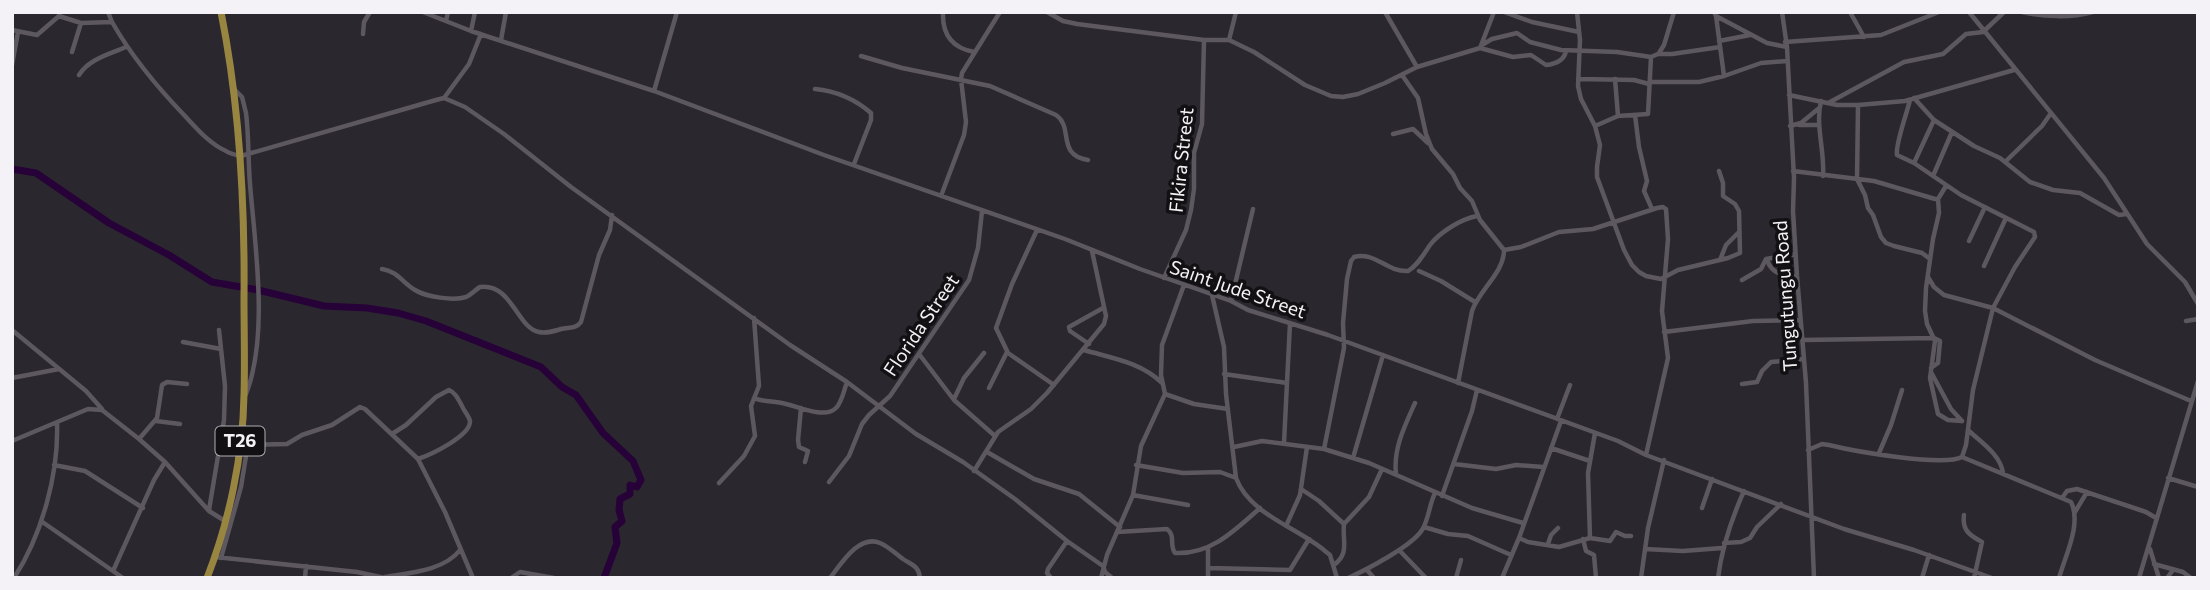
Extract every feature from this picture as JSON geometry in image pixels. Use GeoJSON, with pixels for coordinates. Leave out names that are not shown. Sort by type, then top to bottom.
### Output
{"type":"FeatureCollection","features":[{"type":"Feature","properties":{"kind":"highway","name":"T26"},"geometry":{"type":"LineString","coordinates":[[206,578],[218,557],[244,445],[245,155],[221,12]]}},
{"type":"Feature","properties":{"kind":"street"},"geometry":{"type":"LineString","coordinates":[[108,12],[126,47],[193,125],[226,152],[245,155],[444,98],[469,64],[481,34]]}},
{"type":"Feature","properties":{"kind":"street"},"geometry":{"type":"LineString","coordinates":[[363,34],[364,22],[370,12]]}},
{"type":"Feature","properties":{"kind":"street","name":"Saint Jude Street"},"geometry":{"type":"LineString","coordinates":[[422,12],[578,68],[654,91],[1231,301],[1248,310],[1345,341],[1595,433],[1811,517],[1929,555],[1974,575],[1992,578]]}},
{"type":"Feature","properties":{"kind":"street"},"geometry":{"type":"LineString","coordinates":[[446,21],[448,12]]}},
{"type":"Feature","properties":{"kind":"street"},"geometry":{"type":"LineString","coordinates":[[471,31],[475,12]]}},
{"type":"Feature","properties":{"kind":"street"},"geometry":{"type":"LineString","coordinates":[[502,40],[506,12]]}},
{"type":"Feature","properties":{"kind":"street"},"geometry":{"type":"LineString","coordinates":[[654,91],[677,12]]}},
{"type":"Feature","properties":{"kind":"street"},"geometry":{"type":"LineString","coordinates":[[943,12],[946,33],[952,43],[974,52]]}},
{"type":"Feature","properties":{"kind":"street"},"geometry":{"type":"LineString","coordinates":[[941,196],[964,135],[966,122],[961,79],[966,65],[1000,12]]}},
{"type":"Feature","properties":{"kind":"street"},"geometry":{"type":"LineString","coordinates":[[1047,12],[1063,21],[1077,24],[1204,40],[1229,40],[1254,52],[1305,85],[1331,96],[1343,97],[1358,94],[1417,67],[1481,46],[1492,39],[1517,33],[1530,42],[1566,51],[1617,52],[1651,57],[1720,44],[1751,35]]}},
{"type":"Feature","properties":{"kind":"street"},"geometry":{"type":"LineString","coordinates":[[1229,40],[1236,12]]}},
{"type":"Feature","properties":{"kind":"street"},"geometry":{"type":"LineString","coordinates":[[1385,12],[1417,67]]}},
{"type":"Feature","properties":{"kind":"street"},"geometry":{"type":"LineString","coordinates":[[1481,46],[1494,12]]}},
{"type":"Feature","properties":{"kind":"street"},"geometry":{"type":"LineString","coordinates":[[1504,12],[1532,22],[1579,32]]}},
{"type":"Feature","properties":{"kind":"street"},"geometry":{"type":"LineString","coordinates":[[1577,12],[1580,52],[1577,79],[1581,99],[1595,126],[1600,145],[1597,177],[1632,265],[1646,276],[1661,279],[1678,270],[1740,253],[1738,207],[1723,196],[1719,171]]}},
{"type":"Feature","properties":{"kind":"street"},"geometry":{"type":"LineString","coordinates":[[1658,54],[1664,45],[1674,12]]}},
{"type":"Feature","properties":{"kind":"street","name":"Tungutungu Road"},"geometry":{"type":"LineString","coordinates":[[1782,12],[1789,95],[1795,254],[1804,359],[1814,578]]}},
{"type":"Feature","properties":{"kind":"street"},"geometry":{"type":"LineString","coordinates":[[1850,12],[1864,37]]}},
{"type":"Feature","properties":{"kind":"street"},"geometry":{"type":"LineString","coordinates":[[1715,14],[1767,43],[1786,45],[1864,37],[1898,30],[1939,12]]}},
{"type":"Feature","properties":{"kind":"street"},"geometry":{"type":"LineString","coordinates":[[1969,12],[2104,178],[2147,244],[2189,286],[2198,304]]}},
{"type":"Feature","properties":{"kind":"street"},"geometry":{"type":"LineString","coordinates":[[1829,102],[1904,62],[1943,54],[1966,34],[1983,32],[2004,12]]}},
{"type":"Feature","properties":{"kind":"street"},"geometry":{"type":"LineString","coordinates":[[2022,12],[2073,16],[2093,12]]}},
{"type":"Feature","properties":{"kind":"street"},"geometry":{"type":"LineString","coordinates":[[12,65],[15,31],[37,35],[60,14],[81,23],[112,22]]}},
{"type":"Feature","properties":{"kind":"street"},"geometry":{"type":"LineString","coordinates":[[1715,14],[1724,76]]}},
{"type":"Feature","properties":{"kind":"street"},"geometry":{"type":"LineString","coordinates":[[72,52],[81,23]]}},
{"type":"Feature","properties":{"kind":"street","name":"Fikira Street"},"geometry":{"type":"LineString","coordinates":[[1164,278],[1186,230],[1191,210],[1194,153],[1202,124],[1204,40]]}},
{"type":"Feature","properties":{"kind":"street"},"geometry":{"type":"LineString","coordinates":[[1481,46],[1513,57],[1531,55],[1546,65],[1559,62],[1566,51]]}},
{"type":"Feature","properties":{"kind":"street"},"geometry":{"type":"LineString","coordinates":[[79,75],[90,63],[126,47]]}},
{"type":"Feature","properties":{"kind":"street"},"geometry":{"type":"LineString","coordinates":[[861,57],[990,86],[1061,118],[1072,154],[1079,159],[1088,160]]}},
{"type":"Feature","properties":{"kind":"street"},"geometry":{"type":"LineString","coordinates":[[1595,126],[1618,116],[1647,114],[1651,57]]}},
{"type":"Feature","properties":{"kind":"street"},"geometry":{"type":"LineString","coordinates":[[1577,79],[1643,80],[1650,83],[1699,82],[1761,63],[1787,61]]}},
{"type":"Feature","properties":{"kind":"street"},"geometry":{"type":"LineString","coordinates":[[1789,95],[1837,105],[1912,99],[2014,69]]}},
{"type":"Feature","properties":{"kind":"street"},"geometry":{"type":"LineString","coordinates":[[1402,75],[1418,98],[1429,144]]}},
{"type":"Feature","properties":{"kind":"street"},"geometry":{"type":"LineString","coordinates":[[1615,79],[1618,116]]}},
{"type":"Feature","properties":{"kind":"street"},"geometry":{"type":"LineString","coordinates":[[816,89],[842,94],[871,113],[871,120],[854,164]]}},
{"type":"Feature","properties":{"kind":"street"},"geometry":{"type":"LineString","coordinates":[[444,98],[465,107],[504,134],[571,187],[847,382],[878,407],[916,434],[953,455],[1103,566],[1112,578]]}},
{"type":"Feature","properties":{"kind":"street"},"geometry":{"type":"LineString","coordinates":[[1912,99],[1934,120],[2005,162],[2024,179],[2053,190],[2080,193],[2119,215],[2127,214]]}},
{"type":"Feature","properties":{"kind":"street"},"geometry":{"type":"LineString","coordinates":[[1912,99],[1897,155],[1914,163],[1946,186],[2034,232],[2035,237],[1993,308],[1977,373],[1962,457]]}},
{"type":"Feature","properties":{"kind":"street"},"geometry":{"type":"LineString","coordinates":[[1821,101],[1819,125],[1823,176]]}},
{"type":"Feature","properties":{"kind":"street"},"geometry":{"type":"LineString","coordinates":[[1858,105],[1857,179],[1882,240],[1922,253],[1931,260]]}},
{"type":"Feature","properties":{"kind":"street"},"geometry":{"type":"LineString","coordinates":[[1796,125],[1819,108]]}},
{"type":"Feature","properties":{"kind":"street"},"geometry":{"type":"LineString","coordinates":[[2005,162],[2042,126],[2051,113]]}},
{"type":"Feature","properties":{"kind":"street"},"geometry":{"type":"LineString","coordinates":[[1635,116],[1647,180],[1644,191],[1652,209]]}},
{"type":"Feature","properties":{"kind":"street"},"geometry":{"type":"LineString","coordinates":[[1914,163],[1934,120]]}},
{"type":"Feature","properties":{"kind":"street"},"geometry":{"type":"LineString","coordinates":[[1790,126],[1819,125]]}},
{"type":"Feature","properties":{"kind":"street"},"geometry":{"type":"LineString","coordinates":[[1393,134],[1413,129],[1429,144],[1472,201],[1477,216],[1504,250],[1503,260],[1475,302],[1458,383]]}},
{"type":"Feature","properties":{"kind":"street"},"geometry":{"type":"LineString","coordinates":[[1933,176],[1952,132]]}},
{"type":"Feature","properties":{"kind":"street"},"geometry":{"type":"LineString","coordinates":[[244,398],[254,364],[258,318],[245,155]]}},
{"type":"Feature","properties":{"kind":"street"},"geometry":{"type":"LineString","coordinates":[[1793,171],[1874,181],[1938,199]]}},
{"type":"Feature","properties":{"kind":"street"},"geometry":{"type":"LineString","coordinates":[[1934,338],[1925,319],[1928,276],[1939,213],[1938,199],[1946,186]]}},
{"type":"Feature","properties":{"kind":"street"},"geometry":{"type":"LineString","coordinates":[[1504,250],[1521,247],[1559,232],[1593,229],[1652,209],[1663,207],[1668,213],[1666,278],[1662,299],[1668,352],[1667,370],[1646,455]]}},
{"type":"Feature","properties":{"kind":"street"},"geometry":{"type":"LineString","coordinates":[[1969,241],[1985,207]]}},
{"type":"Feature","properties":{"kind":"street"},"geometry":{"type":"LineString","coordinates":[[1231,301],[1253,209]]}},
{"type":"Feature","properties":{"kind":"street","name":"Florida Street"},"geometry":{"type":"LineString","coordinates":[[829,482],[849,456],[862,424],[890,396],[969,280],[978,248],[982,211]]}},
{"type":"Feature","properties":{"kind":"street"},"geometry":{"type":"LineString","coordinates":[[382,269],[394,272],[419,292],[430,295],[460,298],[480,287],[491,288],[509,300],[532,330],[548,332],[580,325],[599,255],[610,230],[612,215]]}},
{"type":"Feature","properties":{"kind":"street"},"geometry":{"type":"LineString","coordinates":[[1324,449],[1345,341],[1343,323],[1351,261],[1354,257],[1366,255],[1392,270],[1408,271],[1417,264],[1430,245],[1453,225],[1477,216]]}},
{"type":"Feature","properties":{"kind":"street"},"geometry":{"type":"LineString","coordinates":[[1983,266],[2006,218]]}},
{"type":"Feature","properties":{"kind":"street"},"geometry":{"type":"LineString","coordinates":[[610,230],[623,222]]}},
{"type":"Feature","properties":{"kind":"street"},"geometry":{"type":"LineString","coordinates":[[1037,230],[1012,284],[996,331],[1007,351],[1054,384]]}},
{"type":"Feature","properties":{"kind":"street"},"geometry":{"type":"LineString","coordinates":[[1720,260],[1726,245],[1739,232]]}},
{"type":"Feature","properties":{"kind":"street"},"geometry":{"type":"LineString","coordinates":[[974,471],[995,436],[1031,409],[1104,324],[1106,316],[1092,250]]}},
{"type":"Feature","properties":{"kind":"street"},"geometry":{"type":"LineString","coordinates":[[1766,259],[1795,254]]}},
{"type":"Feature","properties":{"kind":"street"},"geometry":{"type":"LineString","coordinates":[[1766,259],[1777,274],[1797,276]]}},
{"type":"Feature","properties":{"kind":"street"},"geometry":{"type":"LineString","coordinates":[[1742,280],[1761,269],[1766,259]]}},
{"type":"Feature","properties":{"kind":"street"},"geometry":{"type":"LineString","coordinates":[[1419,271],[1475,302]]}},
{"type":"Feature","properties":{"kind":"street"},"geometry":{"type":"LineString","coordinates":[[1928,276],[1934,287],[1944,295],[1993,308],[2095,360],[2192,401]]}},
{"type":"Feature","properties":{"kind":"street"},"geometry":{"type":"LineString","coordinates":[[1101,578],[1103,566],[1133,495],[1140,446],[1165,394],[1161,375],[1162,345],[1184,285]]}},
{"type":"Feature","properties":{"kind":"street"},"geometry":{"type":"LineString","coordinates":[[1212,295],[1224,347],[1224,374],[1239,487],[1272,518],[1309,539],[1330,555],[1337,578]]}},
{"type":"Feature","properties":{"kind":"street"},"geometry":{"type":"LineString","coordinates":[[1089,344],[1070,331],[1069,327],[1103,308]]}},
{"type":"Feature","properties":{"kind":"street"},"geometry":{"type":"LineString","coordinates":[[719,484],[735,468],[753,441],[751,406],[759,386],[754,318]]}},
{"type":"Feature","properties":{"kind":"street"},"geometry":{"type":"LineString","coordinates":[[2186,321],[2198,319]]}},
{"type":"Feature","properties":{"kind":"street"},"geometry":{"type":"LineString","coordinates":[[1664,332],[1753,321],[1800,320]]}},
{"type":"Feature","properties":{"kind":"street"},"geometry":{"type":"LineString","coordinates":[[1284,443],[1290,323]]}},
{"type":"Feature","properties":{"kind":"street"},"geometry":{"type":"LineString","coordinates":[[12,330],[86,391],[102,410],[165,462],[209,511],[225,521]]}},
{"type":"Feature","properties":{"kind":"street"},"geometry":{"type":"LineString","coordinates":[[209,511],[224,421],[225,386],[219,330]]}},
{"type":"Feature","properties":{"kind":"street"},"geometry":{"type":"LineString","coordinates":[[1802,340],[1938,339],[1938,363],[1931,370],[1931,389],[1938,414],[1948,420],[1962,421]]}},
{"type":"Feature","properties":{"kind":"street"},"geometry":{"type":"LineString","coordinates":[[183,342],[221,349]]}},
{"type":"Feature","properties":{"kind":"street"},"geometry":{"type":"LineString","coordinates":[[1084,350],[1130,364],[1163,383]]}},
{"type":"Feature","properties":{"kind":"street"},"geometry":{"type":"LineString","coordinates":[[989,388],[1007,351]]}},
{"type":"Feature","properties":{"kind":"street"},"geometry":{"type":"LineString","coordinates":[[954,400],[964,378],[984,353]]}},
{"type":"Feature","properties":{"kind":"street"},"geometry":{"type":"LineString","coordinates":[[919,354],[954,400],[995,436]]}},
{"type":"Feature","properties":{"kind":"street"},"geometry":{"type":"LineString","coordinates":[[1353,458],[1383,355]]}},
{"type":"Feature","properties":{"kind":"street"},"geometry":{"type":"LineString","coordinates":[[1742,384],[1757,382],[1762,371],[1771,362],[1804,359]]}},
{"type":"Feature","properties":{"kind":"street"},"geometry":{"type":"LineString","coordinates":[[12,378],[59,369]]}},
{"type":"Feature","properties":{"kind":"street"},"geometry":{"type":"LineString","coordinates":[[1931,370],[1951,409],[1999,460],[2003,474]]}},
{"type":"Feature","properties":{"kind":"street"},"geometry":{"type":"LineString","coordinates":[[1224,374],[1287,383]]}},
{"type":"Feature","properties":{"kind":"street"},"geometry":{"type":"LineString","coordinates":[[2139,578],[2198,381]]}},
{"type":"Feature","properties":{"kind":"street"},"geometry":{"type":"LineString","coordinates":[[139,439],[156,421],[162,385],[167,382],[187,384]]}},
{"type":"Feature","properties":{"kind":"street"},"geometry":{"type":"LineString","coordinates":[[754,398],[815,412],[834,410],[847,382]]}},
{"type":"Feature","properties":{"kind":"street"},"geometry":{"type":"LineString","coordinates":[[1502,578],[1551,449],[1570,384]]}},
{"type":"Feature","properties":{"kind":"street"},"geometry":{"type":"LineString","coordinates":[[392,434],[406,425],[436,397],[449,390],[454,392],[470,421],[468,428],[453,442],[418,459]]}},
{"type":"Feature","properties":{"kind":"street"},"geometry":{"type":"LineString","coordinates":[[1442,496],[1477,390]]}},
{"type":"Feature","properties":{"kind":"street"},"geometry":{"type":"LineString","coordinates":[[1879,453],[1902,390]]}},
{"type":"Feature","properties":{"kind":"street"},"geometry":{"type":"LineString","coordinates":[[1165,394],[1194,404],[1228,409]]}},
{"type":"Feature","properties":{"kind":"street"},"geometry":{"type":"LineString","coordinates":[[1396,475],[1396,456],[1415,403]]}},
{"type":"Feature","properties":{"kind":"street"},"geometry":{"type":"LineString","coordinates":[[460,550],[452,558],[437,565],[385,577],[218,557],[242,487],[244,445],[287,444],[302,435],[332,425],[360,407],[418,459],[446,512],[473,578]]}},
{"type":"Feature","properties":{"kind":"street"},"geometry":{"type":"LineString","coordinates":[[801,408],[798,440],[799,447],[808,451],[805,462]]}},
{"type":"Feature","properties":{"kind":"street"},"geometry":{"type":"LineString","coordinates":[[13,439],[88,409],[102,410]]}},
{"type":"Feature","properties":{"kind":"street"},"geometry":{"type":"LineString","coordinates":[[156,421],[180,424]]}},
{"type":"Feature","properties":{"kind":"street"},"geometry":{"type":"LineString","coordinates":[[13,577],[30,550],[41,521],[54,465],[57,422]]}},
{"type":"Feature","properties":{"kind":"street"},"geometry":{"type":"LineString","coordinates":[[1595,433],[1588,473],[1586,551],[1594,555],[1596,578]]}},
{"type":"Feature","properties":{"kind":"street"},"geometry":{"type":"LineString","coordinates":[[1234,447],[1262,441],[1324,449],[1382,469],[1442,496],[1523,523]]}},
{"type":"Feature","properties":{"kind":"street"},"geometry":{"type":"LineString","coordinates":[[1808,450],[1822,444],[1948,461],[1962,457],[2063,498],[2073,504],[2074,514],[2072,538],[2059,578]]}},
{"type":"Feature","properties":{"kind":"street"},"geometry":{"type":"LineString","coordinates":[[1286,526],[1301,489],[1307,447]]}},
{"type":"Feature","properties":{"kind":"street"},"geometry":{"type":"LineString","coordinates":[[1551,449],[1590,461]]}},
{"type":"Feature","properties":{"kind":"street"},"geometry":{"type":"LineString","coordinates":[[986,452],[1026,476],[1079,494],[1118,529],[1167,529],[1172,534],[1175,553],[1209,548],[1260,508]]}},
{"type":"Feature","properties":{"kind":"street"},"geometry":{"type":"LineString","coordinates":[[1641,578],[1664,460]]}},
{"type":"Feature","properties":{"kind":"street"},"geometry":{"type":"LineString","coordinates":[[113,571],[154,480],[165,462]]}},
{"type":"Feature","properties":{"kind":"street"},"geometry":{"type":"LineString","coordinates":[[1454,464],[1496,469],[1516,465],[1543,467]]}},
{"type":"Feature","properties":{"kind":"street"},"geometry":{"type":"LineString","coordinates":[[54,465],[85,471],[143,508]]}},
{"type":"Feature","properties":{"kind":"street"},"geometry":{"type":"LineString","coordinates":[[1136,465],[1183,473],[1220,472],[1236,478]]}},
{"type":"Feature","properties":{"kind":"street"},"geometry":{"type":"LineString","coordinates":[[1344,524],[1369,496],[1382,469]]}},
{"type":"Feature","properties":{"kind":"street"},"geometry":{"type":"LineString","coordinates":[[2168,478],[2198,487]]}},
{"type":"Feature","properties":{"kind":"street"},"geometry":{"type":"LineString","coordinates":[[1702,508],[1712,479]]}},
{"type":"Feature","properties":{"kind":"street"},"geometry":{"type":"LineString","coordinates":[[1301,489],[1344,524],[1346,547],[1340,561],[1334,565]]}},
{"type":"Feature","properties":{"kind":"street"},"geometry":{"type":"LineString","coordinates":[[2063,498],[2070,489],[2087,492],[2156,518]]}},
{"type":"Feature","properties":{"kind":"street"},"geometry":{"type":"LineString","coordinates":[[1718,578],[1723,546],[1744,491]]}},
{"type":"Feature","properties":{"kind":"street"},"geometry":{"type":"LineString","coordinates":[[2074,514],[2087,492]]}},
{"type":"Feature","properties":{"kind":"street"},"geometry":{"type":"LineString","coordinates":[[1348,578],[1367,570],[1414,539],[1424,527],[1435,493]]}},
{"type":"Feature","properties":{"kind":"street"},"geometry":{"type":"LineString","coordinates":[[1133,495],[1188,505]]}},
{"type":"Feature","properties":{"kind":"street"},"geometry":{"type":"LineString","coordinates":[[1645,548],[1683,551],[1741,542],[1750,538],[1757,527],[1781,505]]}},
{"type":"Feature","properties":{"kind":"street"},"geometry":{"type":"LineString","coordinates":[[1964,515],[1966,531],[1982,542],[1974,575]]}},
{"type":"Feature","properties":{"kind":"street"},"geometry":{"type":"LineString","coordinates":[[41,521],[123,578]]}},
{"type":"Feature","properties":{"kind":"street"},"geometry":{"type":"LineString","coordinates":[[1424,527],[1468,536],[1511,555]]}},
{"type":"Feature","properties":{"kind":"street"},"geometry":{"type":"LineString","coordinates":[[1548,544],[1551,535],[1559,528]]}},
{"type":"Feature","properties":{"kind":"street"},"geometry":{"type":"LineString","coordinates":[[1519,538],[1559,547],[1587,539],[1610,541],[1618,532],[1631,536]]}},
{"type":"Feature","properties":{"kind":"street"},"geometry":{"type":"LineString","coordinates":[[1209,568],[1290,570],[1309,539]]}},
{"type":"Feature","properties":{"kind":"street"},"geometry":{"type":"LineString","coordinates":[[830,578],[859,545],[874,541],[916,567],[920,578]]}},
{"type":"Feature","properties":{"kind":"street"},"geometry":{"type":"LineString","coordinates":[[1051,578],[1047,573],[1048,569],[1067,541]]}},
{"type":"Feature","properties":{"kind":"street"},"geometry":{"type":"LineString","coordinates":[[2149,545],[2159,578]]}},
{"type":"Feature","properties":{"kind":"street"},"geometry":{"type":"LineString","coordinates":[[1208,578],[1209,548]]}},
{"type":"Feature","properties":{"kind":"street"},"geometry":{"type":"LineString","coordinates":[[1399,550],[1426,578]]}},
{"type":"Feature","properties":{"kind":"street"},"geometry":{"type":"LineString","coordinates":[[1922,578],[1929,555]]}},
{"type":"Feature","properties":{"kind":"street"},"geometry":{"type":"LineString","coordinates":[[1456,578],[1461,560]]}},
{"type":"Feature","properties":{"kind":"street"},"geometry":{"type":"LineString","coordinates":[[2154,564],[2183,572],[2191,578]]}},
{"type":"Feature","properties":{"kind":"street"},"geometry":{"type":"LineString","coordinates":[[304,578],[306,566]]}},
{"type":"Feature","properties":{"kind":"street"},"geometry":{"type":"LineString","coordinates":[[1367,570],[1374,578]]}},
{"type":"Feature","properties":{"kind":"street"},"geometry":{"type":"LineString","coordinates":[[2167,578],[2173,570]]}},
{"type":"Feature","properties":{"kind":"street"},"geometry":{"type":"LineString","coordinates":[[344,571],[344,578]]}},
{"type":"Feature","properties":{"kind":"street"},"geometry":{"type":"LineString","coordinates":[[511,578],[520,572],[554,578]]}},
{"type":"Feature","properties":{"kind":"waterway"},"geometry":{"type":"LineString","coordinates":[[12,169],[36,173],[109,223],[212,282],[324,306],[398,313],[426,321],[541,367],[562,387],[576,395],[603,433],[633,461],[641,480],[637,487],[630,485],[630,494],[620,499],[622,521],[615,527],[617,543],[604,578]]}}]}
